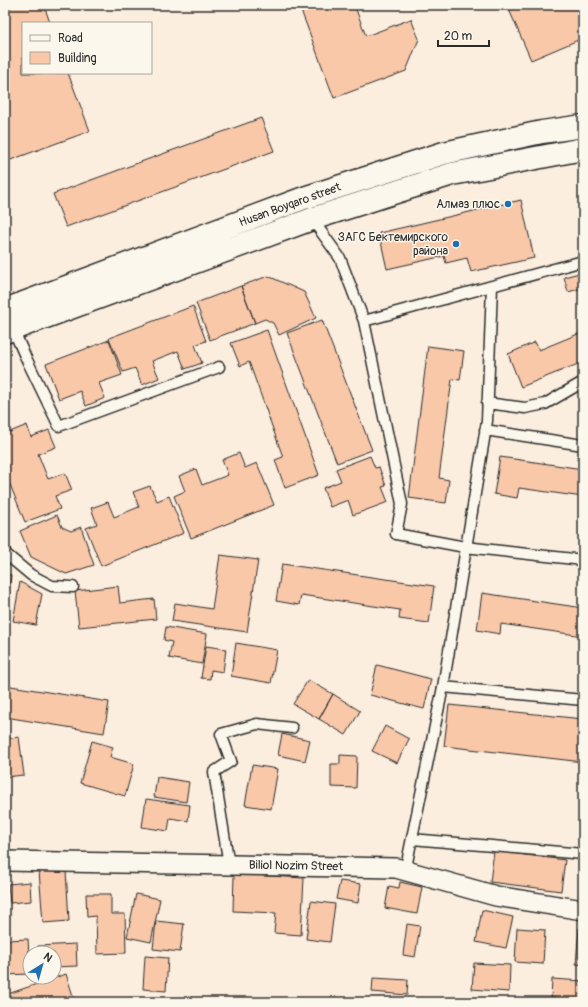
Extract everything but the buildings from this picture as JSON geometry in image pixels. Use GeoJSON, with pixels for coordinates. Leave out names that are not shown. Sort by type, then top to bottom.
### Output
{"type":"FeatureCollection","features":[{"type":"Feature","properties":{"kind":"main road","name":"Husan Boyqaro street"},"geometry":{"type":"LineString","coordinates":[[8,324],[304,198],[444,153],[542,132],[583,126]]}},
{"type":"Feature","properties":{"kind":"main road","name":"Husan Boyqaro street"},"geometry":{"type":"LineString","coordinates":[[8,324],[312,219],[452,174],[583,149]]}},
{"type":"Feature","properties":{"kind":"main road"},"geometry":{"type":"LineString","coordinates":[[304,198],[312,219]]}},
{"type":"Feature","properties":{"kind":"street","name":"Biliol Nozim Street"},"geometry":{"type":"LineString","coordinates":[[5,861],[396,868],[405,872],[496,896],[583,910]]}},
{"type":"Feature","properties":{"kind":"lane"},"geometry":{"type":"LineString","coordinates":[[312,219],[340,258],[364,321],[402,504],[396,534],[465,547],[583,560]]}},
{"type":"Feature","properties":{"kind":"lane"},"geometry":{"type":"LineString","coordinates":[[364,321],[583,261]]}},
{"type":"Feature","properties":{"kind":"lane"},"geometry":{"type":"LineString","coordinates":[[405,872],[443,687],[485,430],[492,286]]}},
{"type":"Feature","properties":{"kind":"lane"},"geometry":{"type":"LineString","coordinates":[[8,324],[59,426],[219,367]]}},
{"type":"Feature","properties":{"kind":"lane"},"geometry":{"type":"LineString","coordinates":[[487,403],[524,408],[545,404],[583,382]]}},
{"type":"Feature","properties":{"kind":"lane"},"geometry":{"type":"LineString","coordinates":[[485,430],[583,445]]}},
{"type":"Feature","properties":{"kind":"lane"},"geometry":{"type":"LineString","coordinates":[[5,552],[30,575],[52,586],[73,587]]}},
{"type":"Feature","properties":{"kind":"lane"},"geometry":{"type":"LineString","coordinates":[[443,687],[583,700]]}},
{"type":"Feature","properties":{"kind":"lane"},"geometry":{"type":"LineString","coordinates":[[229,865],[214,772],[231,761],[221,734],[257,724],[292,728]]}},
{"type":"Feature","properties":{"kind":"lane"},"geometry":{"type":"LineString","coordinates":[[412,839],[583,854]]}},
{"type":"Feature","properties":{"kind":"place","name":"Алмаз плюс"},"geometry":{"type":"Point","coordinates":[508,204]}},
{"type":"Feature","properties":{"kind":"place","name":"ЗАГС Бектемирского района"},"geometry":{"type":"Point","coordinates":[456,244]}}]}
